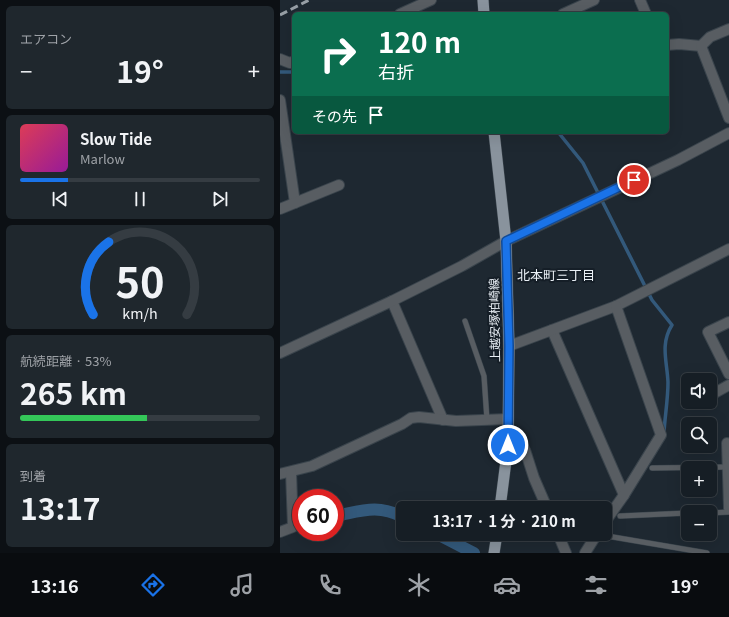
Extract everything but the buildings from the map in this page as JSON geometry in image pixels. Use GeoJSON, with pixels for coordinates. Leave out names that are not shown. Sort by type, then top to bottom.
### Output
{"type":"FeatureCollection","features":[{"type":"Feature","properties":{"kind":"main road"},"geometry":{"type":"LineString","coordinates":[[483,0],[484,12]]}},
{"type":"Feature","properties":{"kind":"main road","name":"上越安塚柏崎線"},"geometry":{"type":"LineString","coordinates":[[494,134],[506,241],[509,346],[508,445],[501,501]]}},
{"type":"Feature","properties":{"kind":"street"},"geometry":{"type":"LineString","coordinates":[[404,12],[431,0]]}},
{"type":"Feature","properties":{"kind":"street"},"geometry":{"type":"LineString","coordinates":[[567,12],[594,0]]}},
{"type":"Feature","properties":{"kind":"street"},"geometry":{"type":"LineString","coordinates":[[640,0],[645,12]]}},
{"type":"Feature","properties":{"kind":"street"},"geometry":{"type":"LineString","coordinates":[[669,46],[679,44],[701,46],[710,38],[729,29]]}},
{"type":"Feature","properties":{"kind":"street"},"geometry":{"type":"LineString","coordinates":[[701,46],[729,118]]}},
{"type":"Feature","properties":{"kind":"street"},"geometry":{"type":"LineString","coordinates":[[280,59],[290,63],[292,62]]}},
{"type":"Feature","properties":{"kind":"street"},"geometry":{"type":"LineString","coordinates":[[280,100],[295,203]]}},
{"type":"Feature","properties":{"kind":"street"},"geometry":{"type":"LineString","coordinates":[[280,353],[392,301],[462,266],[506,241],[678,160],[729,133]]}},
{"type":"Feature","properties":{"kind":"street"},"geometry":{"type":"LineString","coordinates":[[280,209],[339,185]]}},
{"type":"Feature","properties":{"kind":"street"},"geometry":{"type":"LineString","coordinates":[[509,346],[616,306],[729,249]]}},
{"type":"Feature","properties":{"kind":"street"},"geometry":{"type":"LineString","coordinates":[[392,301],[443,420]]}},
{"type":"Feature","properties":{"kind":"street"},"geometry":{"type":"LineString","coordinates":[[612,512],[661,434],[616,306]]}},
{"type":"Feature","properties":{"kind":"street"},"geometry":{"type":"LineString","coordinates":[[729,322],[708,332],[729,374]]}},
{"type":"Feature","properties":{"kind":"street"},"geometry":{"type":"LineString","coordinates":[[552,330],[624,495]]}},
{"type":"Feature","properties":{"kind":"street"},"geometry":{"type":"LineString","coordinates":[[717,392],[729,385]]}},
{"type":"Feature","properties":{"kind":"street"},"geometry":{"type":"LineString","coordinates":[[280,474],[312,466],[402,424],[411,418],[419,417],[443,420],[508,419]]}},
{"type":"Feature","properties":{"kind":"street"},"geometry":{"type":"LineString","coordinates":[[727,443],[729,508]]}},
{"type":"Feature","properties":{"kind":"street"},"geometry":{"type":"LineString","coordinates":[[508,445],[526,450],[534,478],[544,501]]}},
{"type":"Feature","properties":{"kind":"street"},"geometry":{"type":"LineString","coordinates":[[280,532],[293,527],[291,472]]}},
{"type":"Feature","properties":{"kind":"street"},"geometry":{"type":"LineString","coordinates":[[561,541],[566,553]]}},
{"type":"Feature","properties":{"kind":"street"},"geometry":{"type":"LineString","coordinates":[[585,553],[596,541]]}},
{"type":"Feature","properties":{"kind":"lane"},"geometry":{"type":"LineString","coordinates":[[465,321],[484,376],[487,420]]}},
{"type":"Feature","properties":{"kind":"lane"},"geometry":{"type":"LineString","coordinates":[[652,468],[728,468]]}},
{"type":"Feature","properties":{"kind":"lane"},"geometry":{"type":"LineString","coordinates":[[717,513],[729,512]]}},
{"type":"Feature","properties":{"kind":"lane"},"geometry":{"type":"LineString","coordinates":[[620,516],[681,513]]}},
{"type":"Feature","properties":{"kind":"lane"},"geometry":{"type":"LineString","coordinates":[[612,537],[707,553]]}},
{"type":"Feature","properties":{"kind":"waterway"},"geometry":{"type":"LineString","coordinates":[[280,72],[292,72]]}},
{"type":"Feature","properties":{"kind":"waterway"},"geometry":{"type":"LineString","coordinates":[[560,134],[583,163],[652,300],[672,325],[668,332],[665,346],[668,395],[664,432]]}},
{"type":"Feature","properties":{"kind":"waterway"},"geometry":{"type":"LineString","coordinates":[[344,514],[369,510],[385,511],[396,514]]}},
{"type":"Feature","properties":{"kind":"waterway"},"geometry":{"type":"LineString","coordinates":[[451,541],[474,553]]}},
{"type":"Feature","properties":{"kind":"railway"},"geometry":{"type":"LineString","coordinates":[[280,15],[309,0]]}},
{"type":"Feature","properties":{"kind":"district","name":"北本町三丁目"},"geometry":{"type":"Point","coordinates":[556,275]}},
{"type":"Feature","properties":{"kind":"route"},"geometry":{"type":"LineString","coordinates":[[508,445],[509,346],[506,241],[634,180]]}}]}
